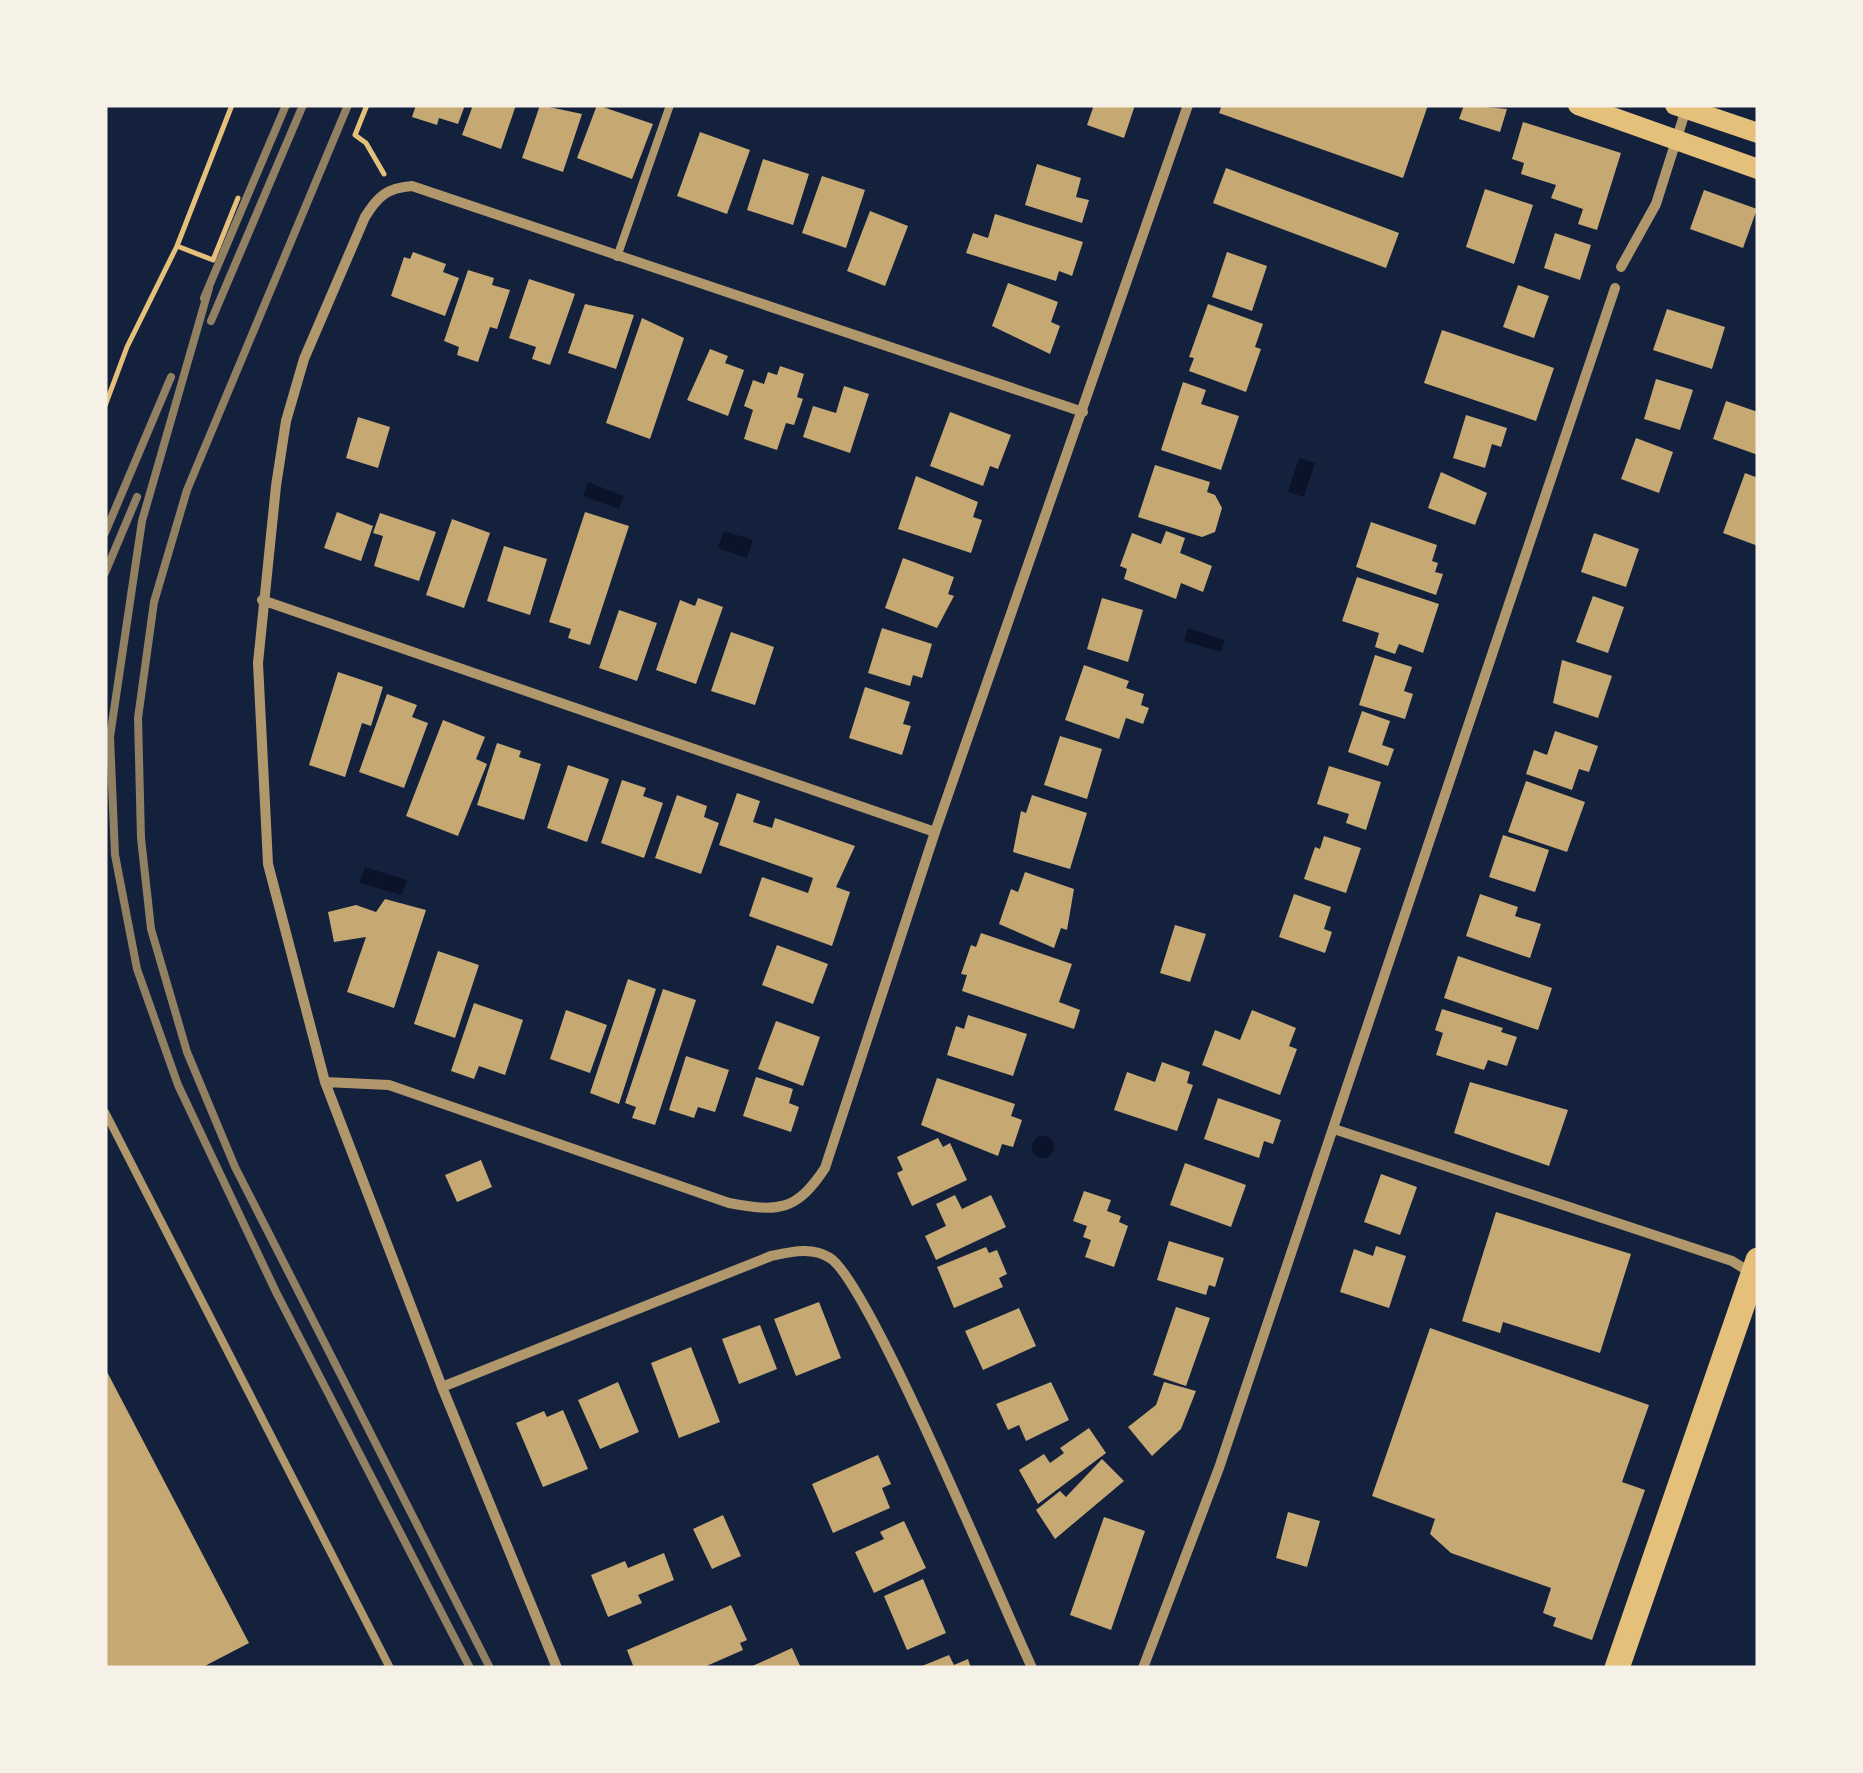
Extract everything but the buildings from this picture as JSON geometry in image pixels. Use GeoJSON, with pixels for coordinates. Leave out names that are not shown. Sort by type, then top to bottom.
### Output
{"type":"FeatureCollection","features":[{"type":"Feature","properties":{"kind":"highway"},"geometry":{"type":"LineString","coordinates":[[1617,1668],[1756,1270]]}},
{"type":"Feature","properties":{"kind":"main road"},"geometry":{"type":"LineString","coordinates":[[1578,105],[1758,169]]}},
{"type":"Feature","properties":{"kind":"main road"},"geometry":{"type":"LineString","coordinates":[[1682,106],[1758,133]]}},
{"type":"Feature","properties":{"kind":"street"},"geometry":{"type":"LineString","coordinates":[[325,1082],[389,1085],[729,1203],[769,1210],[808,1194],[825,1168],[935,832],[1188,105]]}},
{"type":"Feature","properties":{"kind":"street"},"geometry":{"type":"LineString","coordinates":[[1621,266],[1656,204],[1682,106]]}},
{"type":"Feature","properties":{"kind":"street"},"geometry":{"type":"LineString","coordinates":[[557,1668],[442,1387],[325,1082],[268,864],[258,663],[262,600],[286,421],[304,360],[364,217],[376,199],[391,188],[412,186],[1083,412]]}},
{"type":"Feature","properties":{"kind":"street"},"geometry":{"type":"LineString","coordinates":[[1144,1668],[1219,1468],[1615,288]]}},
{"type":"Feature","properties":{"kind":"street"},"geometry":{"type":"LineString","coordinates":[[262,600],[935,832]]}},
{"type":"Feature","properties":{"kind":"street"},"geometry":{"type":"LineString","coordinates":[[1334,1129],[1756,1270]]}},
{"type":"Feature","properties":{"kind":"street"},"geometry":{"type":"LineString","coordinates":[[442,1387],[771,1256],[799,1250],[828,1256],[848,1275],[878,1333],[1032,1668]]}},
{"type":"Feature","properties":{"kind":"lane"},"geometry":{"type":"LineString","coordinates":[[617,256],[670,105]]}},
{"type":"Feature","properties":{"kind":"lane"},"geometry":{"type":"LineString","coordinates":[[105,1112],[390,1668]]}},
{"type":"Feature","properties":{"kind":"path"},"geometry":{"type":"LineString","coordinates":[[105,406],[176,246],[232,105]]}},
{"type":"Feature","properties":{"kind":"path"},"geometry":{"type":"LineString","coordinates":[[367,105],[355,134],[366,143],[391,188]]}},
{"type":"Feature","properties":{"kind":"path"},"geometry":{"type":"LineString","coordinates":[[176,246],[213,260],[238,198]]}},
{"type":"Feature","properties":{"kind":"path"},"geometry":{"type":"LineString","coordinates":[[105,386],[114,381]]}},
{"type":"Feature","properties":{"kind":"water"},"geometry":{"type":"Polygon","coordinates":[[[1299,458],[1315,463],[1304,497],[1288,492],[1299,458]]]}},
{"type":"Feature","properties":{"kind":"water"},"geometry":{"type":"Polygon","coordinates":[[[588,482],[624,496],[619,509],[583,496],[588,482]]]}},
{"type":"Feature","properties":{"kind":"water"},"geometry":{"type":"Polygon","coordinates":[[[724,531],[753,540],[747,558],[718,548],[724,531]]]}},
{"type":"Feature","properties":{"kind":"water"},"geometry":{"type":"Polygon","coordinates":[[[1188,628],[1225,640],[1221,652],[1184,641],[1188,628]]]}},
{"type":"Feature","properties":{"kind":"water"},"geometry":{"type":"Polygon","coordinates":[[[365,867],[407,880],[402,895],[359,883],[365,867]]]}},
{"type":"Feature","properties":{"kind":"water"},"geometry":{"type":"Polygon","coordinates":[[[1039,1136],[1047,1136],[1054,1147],[1047,1158],[1039,1158],[1032,1151],[1032,1143],[1039,1136]]]}},
{"type":"Feature","properties":{"kind":"railway"},"geometry":{"type":"LineString","coordinates":[[204,298],[286,105]]}},
{"type":"Feature","properties":{"kind":"railway"},"geometry":{"type":"LineString","coordinates":[[211,321],[303,105]]}},
{"type":"Feature","properties":{"kind":"railway"},"geometry":{"type":"LineString","coordinates":[[348,105],[187,490],[154,602],[138,718],[141,838],[151,929],[187,1052],[235,1167],[490,1668]]}},
{"type":"Feature","properties":{"kind":"railway"},"geometry":{"type":"LineString","coordinates":[[209,288],[142,521],[110,737],[115,855],[137,969],[178,1085],[276,1292],[470,1668]]}},
{"type":"Feature","properties":{"kind":"railway"},"geometry":{"type":"LineString","coordinates":[[105,533],[171,377]]}},
{"type":"Feature","properties":{"kind":"railway"},"geometry":{"type":"LineString","coordinates":[[105,573],[137,497]]}}]}
